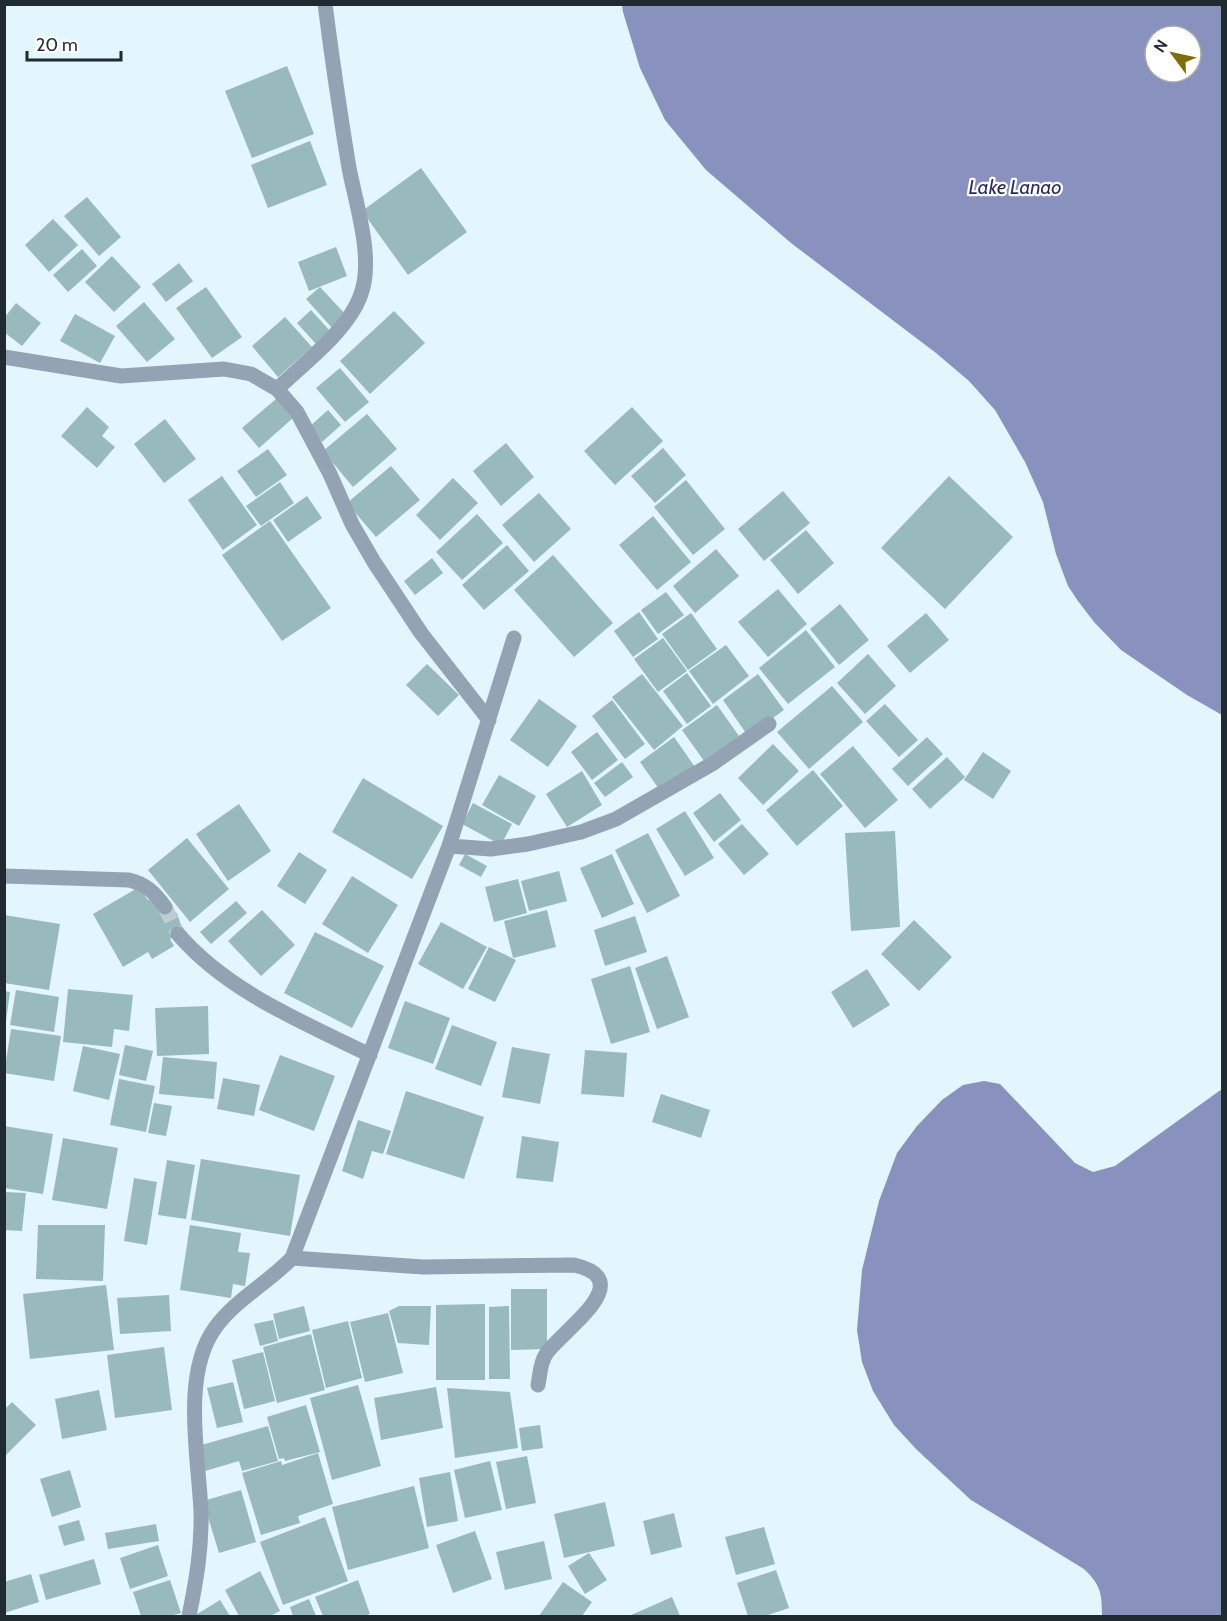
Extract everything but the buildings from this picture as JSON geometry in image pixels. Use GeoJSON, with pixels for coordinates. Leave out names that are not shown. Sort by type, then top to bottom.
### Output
{"type":"FeatureCollection","features":[{"type":"Feature","properties":{"kind":"street"},"geometry":{"type":"LineString","coordinates":[[277,389],[336,332],[351,314],[362,294],[365,274],[364,248],[325,4]]}},
{"type":"Feature","properties":{"kind":"street"},"geometry":{"type":"LineString","coordinates":[[4,357],[121,376],[224,369],[251,374],[277,389],[297,412],[330,474],[352,524],[374,562],[421,633],[489,720]]}},
{"type":"Feature","properties":{"kind":"street"},"geometry":{"type":"LineString","coordinates":[[189,1617],[200,1552],[201,1513],[195,1423],[197,1378],[203,1351],[213,1330],[226,1315],[292,1258],[449,846],[514,638]]}},
{"type":"Feature","properties":{"kind":"street"},"geometry":{"type":"LineString","coordinates":[[449,846],[491,849],[528,844],[581,832],[616,819],[712,764],[770,724]]}},
{"type":"Feature","properties":{"kind":"street"},"geometry":{"type":"LineString","coordinates":[[4,876],[129,880],[150,889],[165,907]]}},
{"type":"Feature","properties":{"kind":"street"},"geometry":{"type":"LineString","coordinates":[[178,934],[198,956],[257,998],[370,1055]]}},
{"type":"Feature","properties":{"kind":"street"},"geometry":{"type":"LineString","coordinates":[[292,1258],[423,1268],[574,1265],[591,1270],[598,1277],[600,1285],[598,1295],[586,1313],[547,1353],[538,1385]]}},
{"type":"Feature","properties":{"kind":"water","name":"Lake Lanao"},"geometry":{"type":"Polygon","coordinates":[[[622,5],[1222,5],[1222,715],[1187,695],[1121,650],[1094,622],[1078,601],[1068,586],[1056,554],[1043,502],[1025,462],[995,410],[969,381],[936,353],[791,243],[706,170],[665,120],[640,68],[622,5]]]}},
{"type":"Feature","properties":{"kind":"water"},"geometry":{"type":"Polygon","coordinates":[[[984,1081],[1000,1084],[1075,1163],[1093,1172],[1115,1166],[1222,1089],[1222,1616],[1102,1616],[1099,1590],[1084,1569],[971,1500],[917,1450],[894,1425],[873,1391],[862,1362],[857,1330],[862,1270],[879,1201],[897,1153],[917,1126],[942,1100],[963,1085],[984,1081]]]}},
{"type":"Feature","properties":{"kind":"tunnel"},"geometry":{"type":"LineString","coordinates":[[165,907],[178,934]]}}]}
